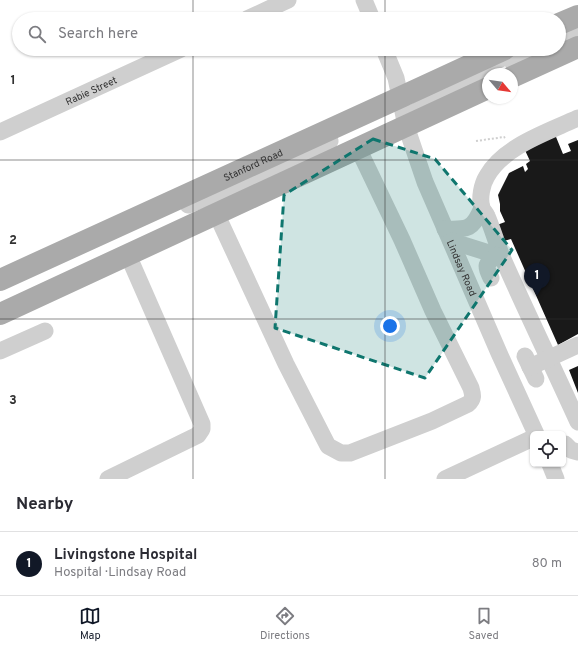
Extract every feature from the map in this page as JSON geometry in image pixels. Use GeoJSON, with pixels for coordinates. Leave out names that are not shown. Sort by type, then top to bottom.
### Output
{"type":"FeatureCollection","features":[{"type":"Feature","properties":{"kind":"main road"},"geometry":{"type":"LineString","coordinates":[[566,21],[578,16]]}},
{"type":"Feature","properties":{"kind":"main road"},"geometry":{"type":"LineString","coordinates":[[566,52],[578,47]]}},
{"type":"Feature","properties":{"kind":"main road","name":"Stanford Road"},"geometry":{"type":"LineString","coordinates":[[0,314],[358,148],[403,112],[494,56]]}},
{"type":"Feature","properties":{"kind":"main road"},"geometry":{"type":"LineString","coordinates":[[518,74],[558,56]]}},
{"type":"Feature","properties":{"kind":"main road","name":"Stanford Road"},"geometry":{"type":"LineString","coordinates":[[0,280],[403,112],[482,90]]}},
{"type":"Feature","properties":{"kind":"street"},"geometry":{"type":"LineString","coordinates":[[262,12],[288,0]]}},
{"type":"Feature","properties":{"kind":"street"},"geometry":{"type":"LineString","coordinates":[[364,0],[369,12]]}},
{"type":"Feature","properties":{"kind":"street"},"geometry":{"type":"LineString","coordinates":[[566,29],[578,25]]}},
{"type":"Feature","properties":{"kind":"street"},"geometry":{"type":"LineString","coordinates":[[566,40],[578,35]]}},
{"type":"Feature","properties":{"kind":"street","name":"Rabie Street"},"geometry":{"type":"LineString","coordinates":[[0,132],[166,56]]}},
{"type":"Feature","properties":{"kind":"street","name":"Lindsay Road"},"geometry":{"type":"LineString","coordinates":[[387,56],[396,78],[403,112],[425,182],[535,431]]}},
{"type":"Feature","properties":{"kind":"street"},"geometry":{"type":"LineString","coordinates":[[0,304],[403,112],[441,85],[506,56]]}},
{"type":"Feature","properties":{"kind":"street"},"geometry":{"type":"LineString","coordinates":[[502,68],[529,56]]}},
{"type":"Feature","properties":{"kind":"street"},"geometry":{"type":"LineString","coordinates":[[0,289],[147,221],[249,181],[482,77]]}},
{"type":"Feature","properties":{"kind":"street"},"geometry":{"type":"LineString","coordinates":[[578,118],[525,142],[507,153],[491,169],[486,177],[482,189],[481,199],[482,208],[487,215],[500,257],[578,422]]}},
{"type":"Feature","properties":{"kind":"street"},"geometry":{"type":"LineString","coordinates":[[216,214],[286,364],[328,446],[341,453],[350,453],[438,418],[468,404],[473,395],[471,388],[433,311],[402,240],[358,148]]}},
{"type":"Feature","properties":{"kind":"street"},"geometry":{"type":"LineString","coordinates":[[448,235],[472,226],[482,208]]}},
{"type":"Feature","properties":{"kind":"street"},"geometry":{"type":"LineString","coordinates":[[448,235],[500,257]]}},
{"type":"Feature","properties":{"kind":"street"},"geometry":{"type":"LineString","coordinates":[[108,479],[198,435],[202,429],[202,424],[128,254]]}},
{"type":"Feature","properties":{"kind":"street"},"geometry":{"type":"LineString","coordinates":[[491,278],[487,269],[488,264],[490,260],[500,257]]}},
{"type":"Feature","properties":{"kind":"street"},"geometry":{"type":"LineString","coordinates":[[0,351],[45,331]]}},
{"type":"Feature","properties":{"kind":"street"},"geometry":{"type":"LineString","coordinates":[[531,367],[578,345]]}},
{"type":"Feature","properties":{"kind":"street"},"geometry":{"type":"LineString","coordinates":[[445,479],[530,439]]}},
{"type":"Feature","properties":{"kind":"street"},"geometry":{"type":"LineString","coordinates":[[551,467],[556,479]]}},
{"type":"Feature","properties":{"kind":"path"},"geometry":{"type":"LineString","coordinates":[[476,141],[504,137],[513,149]]}},
{"type":"Feature","properties":{"kind":"highlighted area"},"geometry":{"type":"Polygon","coordinates":[[[373,139],[435,159],[512,250],[425,378],[275,328],[284,195],[373,139]]]}},
{"type":"Feature","properties":{"kind":"building"},"geometry":{"type":"Polygon","coordinates":[[[554,132],[563,154],[571,151],[568,144],[578,140],[578,334],[558,345],[511,239],[504,241],[497,225],[505,222],[500,211],[498,195],[509,173],[523,166],[525,172],[528,169],[526,164],[530,161],[523,146],[554,132]]]}},
{"type":"Feature","properties":{"kind":"building"},"geometry":{"type":"Polygon","coordinates":[[[578,366],[578,393],[569,370],[578,366]]]}},
{"type":"Feature","properties":{"kind":"place","name":"Livingstone Hospital"},"geometry":{"type":"Point","coordinates":[537,296]}}]}
